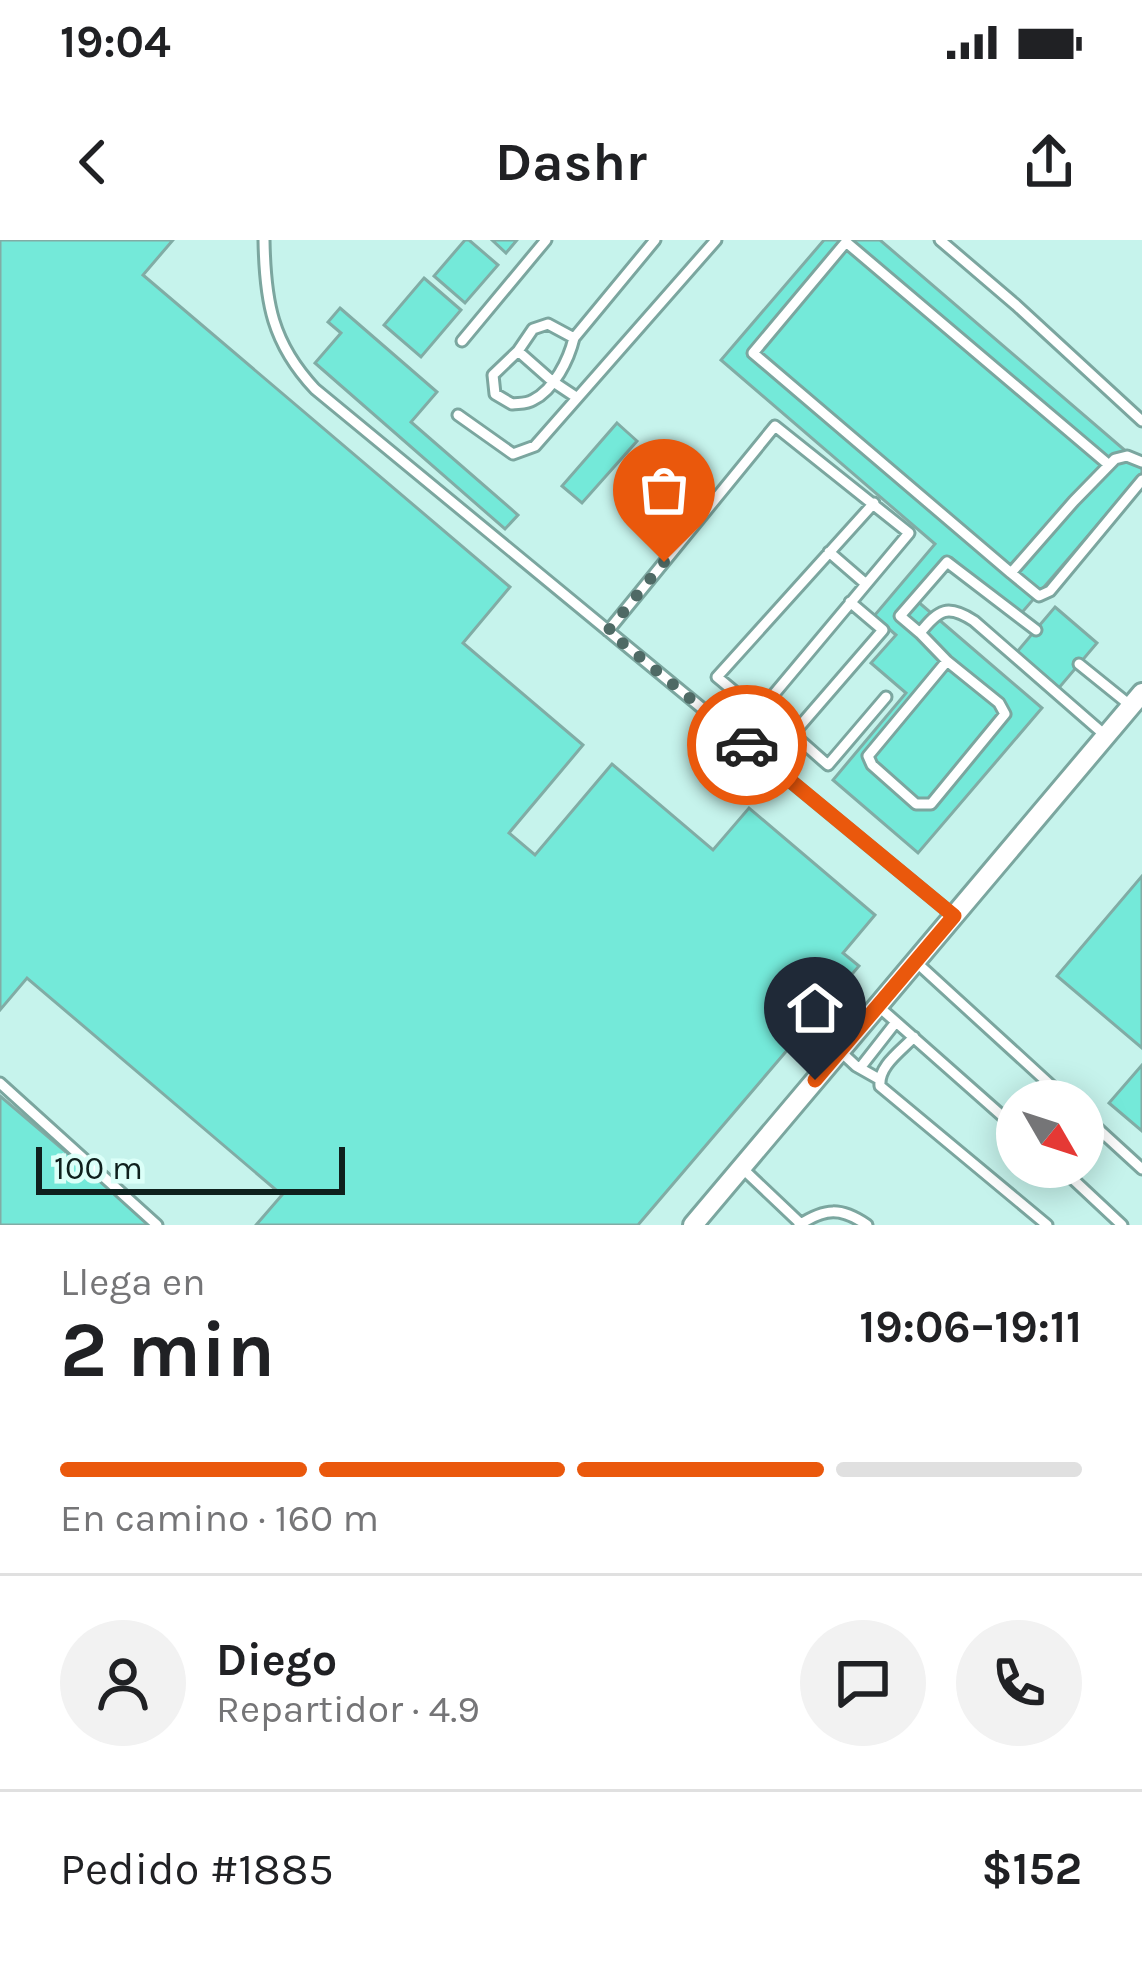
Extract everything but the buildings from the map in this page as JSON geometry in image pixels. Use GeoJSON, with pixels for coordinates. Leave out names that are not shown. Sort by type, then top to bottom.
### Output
{"type":"FeatureCollection","features":[{"type":"Feature","properties":{"kind":"street"},"geometry":{"type":"LineString","coordinates":[[704,1221],[742,1168],[1136,699]]}},
{"type":"Feature","properties":{"kind":"lane"},"geometry":{"type":"LineString","coordinates":[[263,240],[272,310],[283,348],[316,389],[954,916]]}},
{"type":"Feature","properties":{"kind":"lane"},"geometry":{"type":"LineString","coordinates":[[462,341],[546,240]]}},
{"type":"Feature","properties":{"kind":"lane"},"geometry":{"type":"LineString","coordinates":[[574,338],[548,324],[533,329],[494,374],[495,394],[512,404],[533,400],[570,356],[574,338],[655,240]]}},
{"type":"Feature","properties":{"kind":"lane"},"geometry":{"type":"LineString","coordinates":[[458,415],[512,454],[536,446],[716,240]]}},
{"type":"Feature","properties":{"kind":"lane"},"geometry":{"type":"LineString","coordinates":[[940,240],[1142,421]]}},
{"type":"Feature","properties":{"kind":"lane"},"geometry":{"type":"LineString","coordinates":[[1108,465],[847,242],[753,353],[1039,596],[1050,591],[1142,480]]}},
{"type":"Feature","properties":{"kind":"lane"},"geometry":{"type":"LineString","coordinates":[[518,351],[576,398]]}},
{"type":"Feature","properties":{"kind":"lane"},"geometry":{"type":"LineString","coordinates":[[608,631],[775,426],[909,533],[759,712]]}},
{"type":"Feature","properties":{"kind":"lane"},"geometry":{"type":"LineString","coordinates":[[1011,573],[1115,459],[1126,456],[1142,462]]}},
{"type":"Feature","properties":{"kind":"lane"},"geometry":{"type":"LineString","coordinates":[[874,503],[717,677],[828,765],[886,697]]}},
{"type":"Feature","properties":{"kind":"lane"},"geometry":{"type":"LineString","coordinates":[[829,552],[866,584]]}},
{"type":"Feature","properties":{"kind":"lane"},"geometry":{"type":"LineString","coordinates":[[947,661],[868,756],[916,804],[931,804],[1005,714],[999,703],[900,616],[947,562],[1036,630]]}},
{"type":"Feature","properties":{"kind":"lane"},"geometry":{"type":"LineString","coordinates":[[793,734],[883,630],[850,602]]}},
{"type":"Feature","properties":{"kind":"lane"},"geometry":{"type":"LineString","coordinates":[[920,633],[933,617],[958,610],[1106,736]]}},
{"type":"Feature","properties":{"kind":"lane"},"geometry":{"type":"LineString","coordinates":[[1079,664],[1136,699]]}},
{"type":"Feature","properties":{"kind":"lane"},"geometry":{"type":"LineString","coordinates":[[916,962],[1045,1080]]}},
{"type":"Feature","properties":{"kind":"lane"},"geometry":{"type":"LineString","coordinates":[[878,1006],[996,1110]]}},
{"type":"Feature","properties":{"kind":"lane"},"geometry":{"type":"LineString","coordinates":[[860,1069],[896,1022]]}},
{"type":"Feature","properties":{"kind":"lane"},"geometry":{"type":"LineString","coordinates":[[914,1037],[882,1070],[880,1086],[1047,1225]]}},
{"type":"Feature","properties":{"kind":"lane"},"geometry":{"type":"LineString","coordinates":[[840,1051],[879,1078]]}},
{"type":"Feature","properties":{"kind":"lane"},"geometry":{"type":"LineString","coordinates":[[0,1083],[157,1225]]}},
{"type":"Feature","properties":{"kind":"lane"},"geometry":{"type":"LineString","coordinates":[[1104,1134],[1142,1169]]}},
{"type":"Feature","properties":{"kind":"lane"},"geometry":{"type":"LineString","coordinates":[[742,1168],[800,1224],[820,1212],[850,1213],[867,1225]]}},
{"type":"Feature","properties":{"kind":"lane"},"geometry":{"type":"LineString","coordinates":[[1082,1188],[1122,1225]]}},
{"type":"Feature","properties":{"kind":"way so far"},"geometry":{"type":"LineString","coordinates":[[664,562],[608,631],[747,745]]}},
{"type":"Feature","properties":{"kind":"route"},"geometry":{"type":"LineString","coordinates":[[747,745],[954,916],[815,1080]]}}]}
